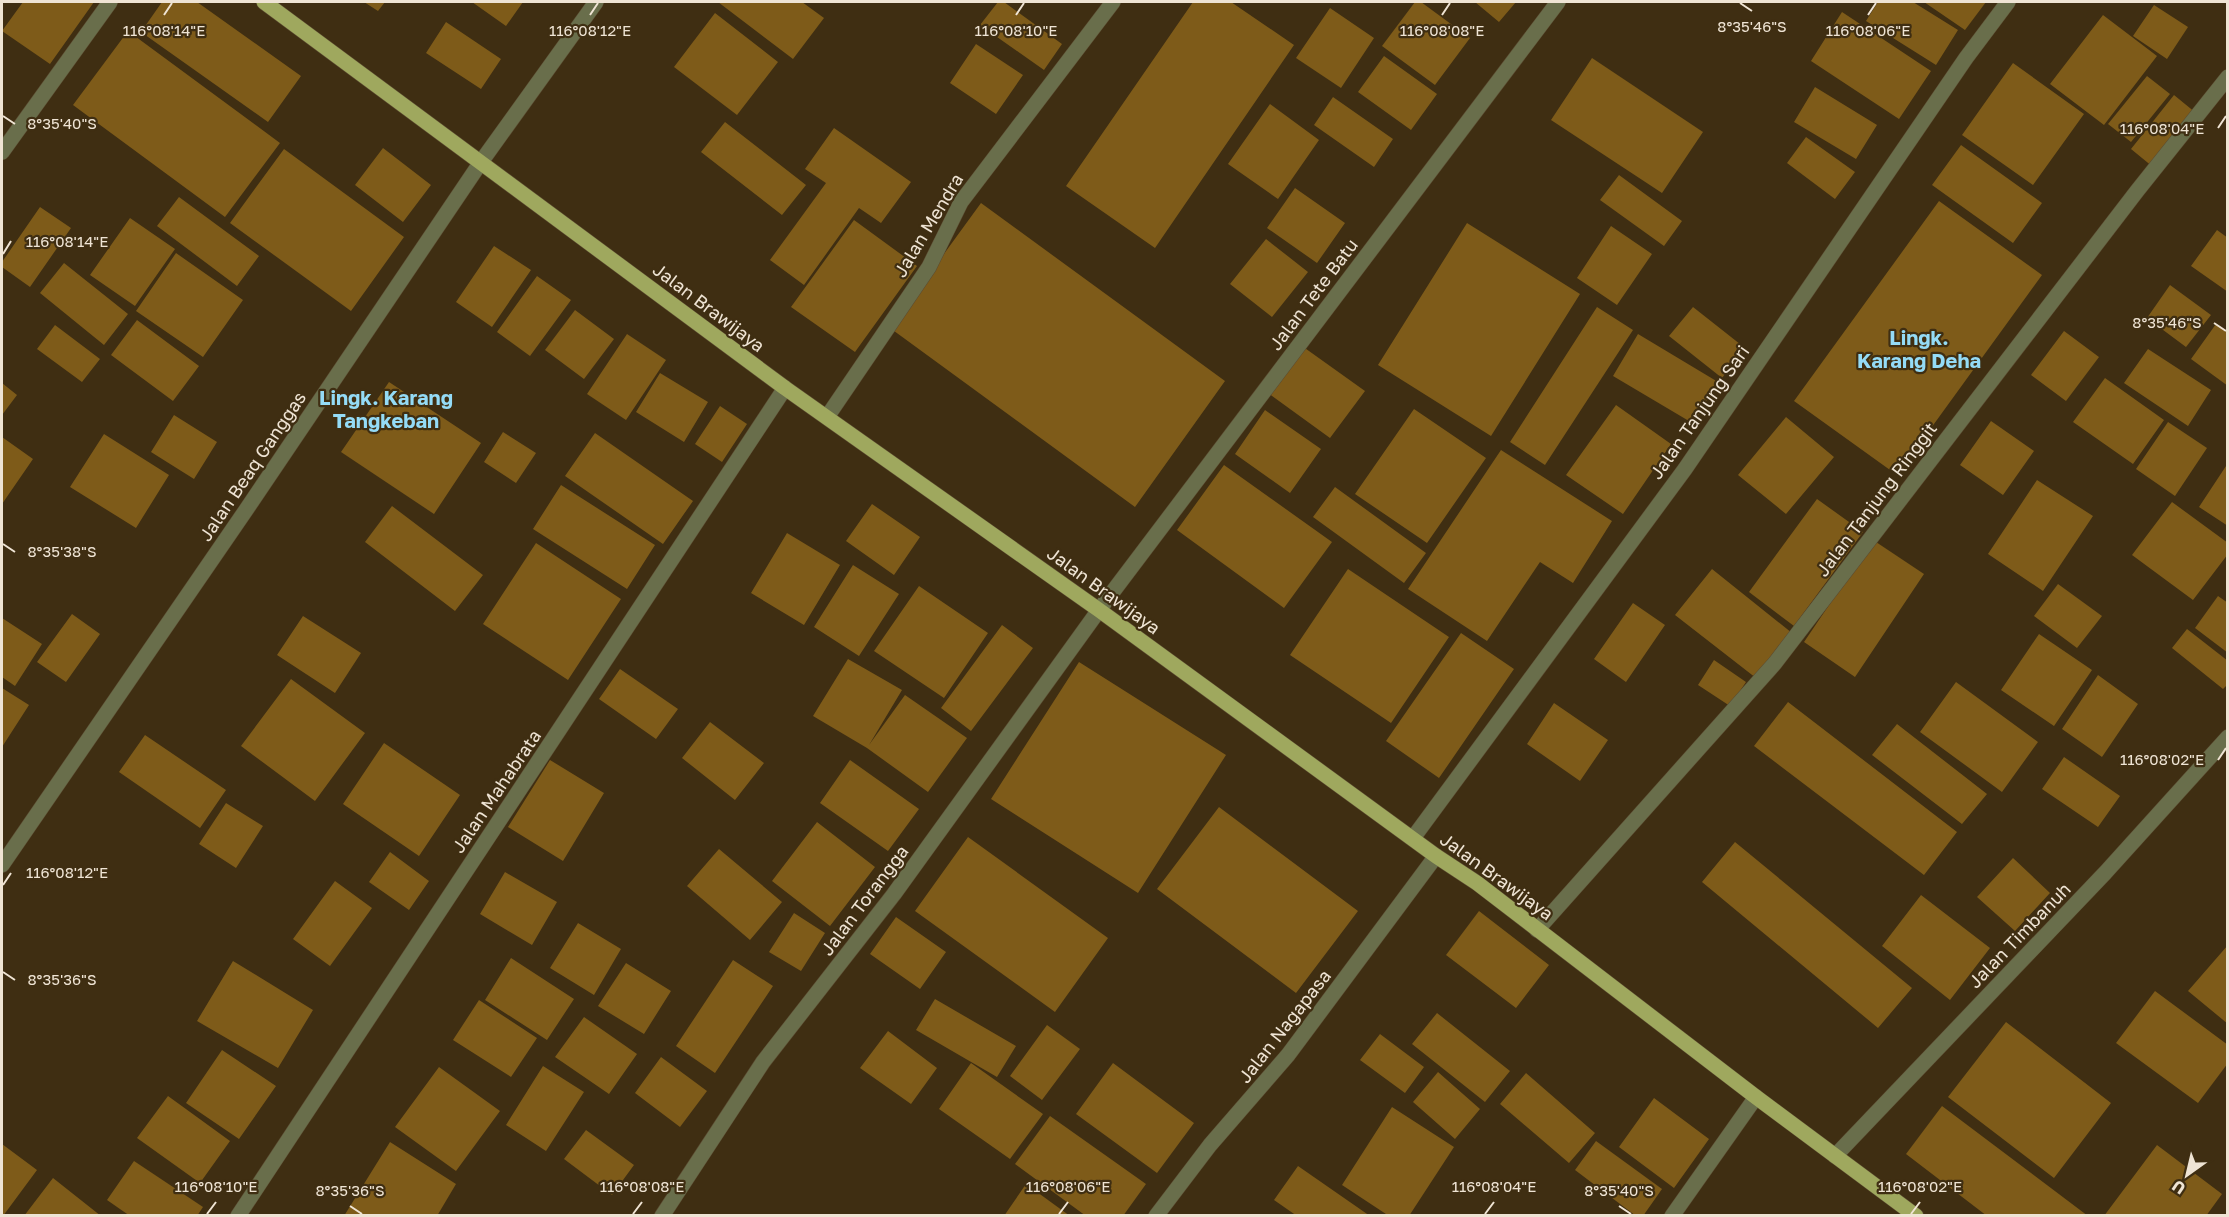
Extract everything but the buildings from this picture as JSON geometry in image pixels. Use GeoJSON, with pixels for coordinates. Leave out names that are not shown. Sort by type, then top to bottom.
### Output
{"type":"FeatureCollection","features":[{"type":"Feature","properties":{"kind":"main road","name":"Jalan Brawijaya"},"geometry":{"type":"LineString","coordinates":[[264,2],[785,388],[1099,610],[1477,883],[1756,1097],[1916,1215]]}},
{"type":"Feature","properties":{"kind":"street"},"geometry":{"type":"LineString","coordinates":[[2,152],[111,2]]}},
{"type":"Feature","properties":{"kind":"street","name":"Jalan Beaq Ganggas"},"geometry":{"type":"LineString","coordinates":[[2,865],[246,510],[480,162],[596,2]]}},
{"type":"Feature","properties":{"kind":"street","name":"Jalan Mendra"},"geometry":{"type":"LineString","coordinates":[[827,417],[929,267],[961,202],[1113,2]]}},
{"type":"Feature","properties":{"kind":"street","name":"Jalan Tete Batu"},"geometry":{"type":"LineString","coordinates":[[1099,610],[1558,2]]}},
{"type":"Feature","properties":{"kind":"street","name":"Jalan Tanjung Sari"},"geometry":{"type":"LineString","coordinates":[[1413,838],[1684,469],[1960,68],[2008,2]]}},
{"type":"Feature","properties":{"kind":"street","name":"Jalan Tanjung Ringgit"},"geometry":{"type":"LineString","coordinates":[[1537,930],[1775,663],[2137,191],[2228,77]]}},
{"type":"Feature","properties":{"kind":"street","name":"Jalan Mahabrata"},"geometry":{"type":"LineString","coordinates":[[238,1215],[785,388]]}},
{"type":"Feature","properties":{"kind":"street","name":"Jalan Torangga"},"geometry":{"type":"LineString","coordinates":[[662,1215],[763,1062],[894,894],[1099,610]]}},
{"type":"Feature","properties":{"kind":"street","name":"Jalan Timbanuh"},"geometry":{"type":"LineString","coordinates":[[1835,1156],[2105,873],[2228,737]]}},
{"type":"Feature","properties":{"kind":"street","name":"Jalan Nagapasa"},"geometry":{"type":"LineString","coordinates":[[1156,1215],[1210,1145],[1288,1055],[1436,855]]}},
{"type":"Feature","properties":{"kind":"street"},"geometry":{"type":"LineString","coordinates":[[1672,1215],[1756,1097]]}},
{"type":"Feature","properties":{"kind":"district","name":"Lingk. Karang Deha"},"geometry":{"type":"Point","coordinates":[1919,348]}},
{"type":"Feature","properties":{"kind":"district","name":"Lingk. Karang Tangkeban"},"geometry":{"type":"Point","coordinates":[386,408]}}]}
